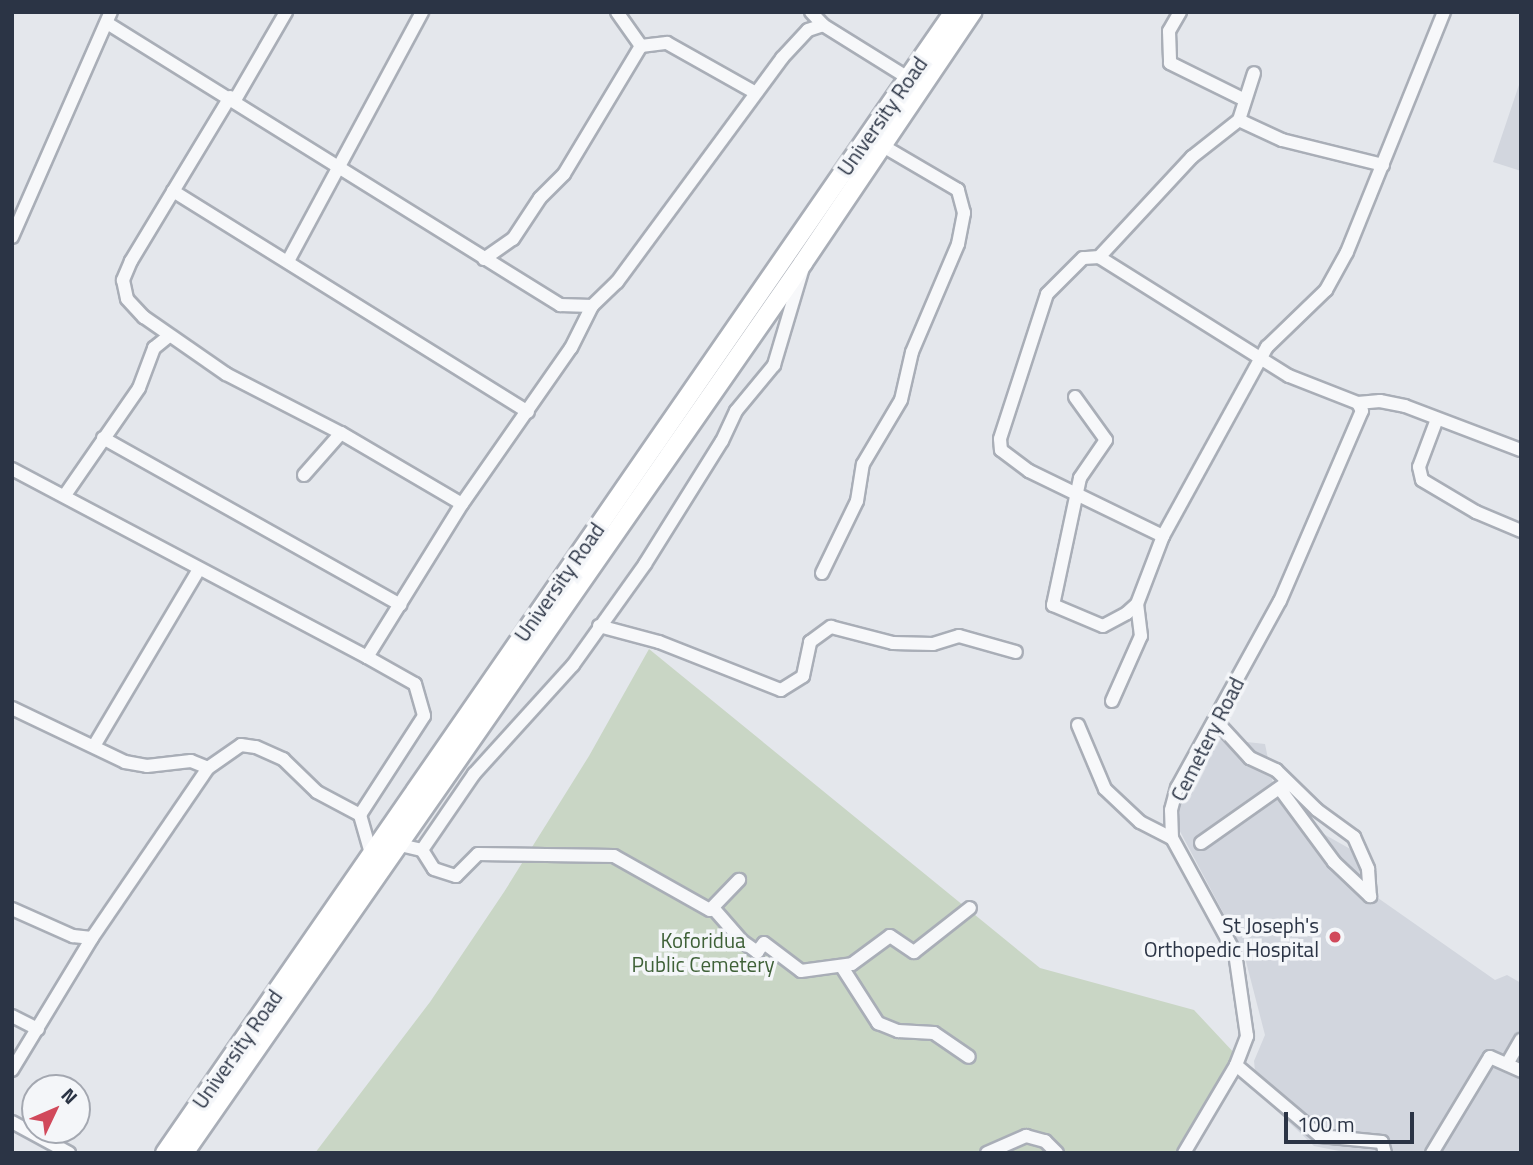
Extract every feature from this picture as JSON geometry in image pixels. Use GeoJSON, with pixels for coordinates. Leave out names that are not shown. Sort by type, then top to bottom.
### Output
{"type":"FeatureCollection","features":[{"type":"Feature","properties":{"kind":"highway","name":"University Road"},"geometry":{"type":"LineString","coordinates":[[165,1153],[370,851],[954,12]]}},
{"type":"Feature","properties":{"kind":"highway","name":"University Road"},"geometry":{"type":"LineString","coordinates":[[184,1153],[803,263],[972,12]]}},
{"type":"Feature","properties":{"kind":"street"},"geometry":{"type":"LineString","coordinates":[[286,12],[173,191],[123,281],[127,299],[169,336],[226,374],[341,433],[462,504]]}},
{"type":"Feature","properties":{"kind":"street"},"geometry":{"type":"LineString","coordinates":[[288,261],[422,12]]}},
{"type":"Feature","properties":{"kind":"street"},"geometry":{"type":"LineString","coordinates":[[617,12],[641,46]]}},
{"type":"Feature","properties":{"kind":"street"},"geometry":{"type":"LineString","coordinates":[[811,12],[822,25],[908,78]]}},
{"type":"Feature","properties":{"kind":"street"},"geometry":{"type":"LineString","coordinates":[[1180,12],[1169,31],[1170,63],[1243,99]]}},
{"type":"Feature","properties":{"kind":"street"},"geometry":{"type":"LineString","coordinates":[[1112,701],[1141,636],[1137,604],[1163,536],[1260,358],[1280,332],[1326,290],[1347,252],[1444,12]]}},
{"type":"Feature","properties":{"kind":"street"},"geometry":{"type":"LineString","coordinates":[[12,237],[109,18],[337,166],[560,305],[592,306]]}},
{"type":"Feature","properties":{"kind":"street"},"geometry":{"type":"LineString","coordinates":[[367,657],[462,504],[571,348],[592,306],[617,282],[756,93],[808,30],[822,25]]}},
{"type":"Feature","properties":{"kind":"street"},"geometry":{"type":"LineString","coordinates":[[641,46],[667,43],[756,93]]}},
{"type":"Feature","properties":{"kind":"street"},"geometry":{"type":"LineString","coordinates":[[484,259],[513,239],[540,198],[564,174],[641,46]]}},
{"type":"Feature","properties":{"kind":"street"},"geometry":{"type":"LineString","coordinates":[[1100,257],[1192,157],[1239,120],[1243,99],[1254,73]]}},
{"type":"Feature","properties":{"kind":"street"},"geometry":{"type":"LineString","coordinates":[[1239,120],[1282,140],[1383,165]]}},
{"type":"Feature","properties":{"kind":"street"},"geometry":{"type":"LineString","coordinates":[[822,573],[857,501],[863,464],[901,400],[912,352],[958,244],[964,213],[958,190],[883,146]]}},
{"type":"Feature","properties":{"kind":"street"},"geometry":{"type":"LineString","coordinates":[[173,191],[528,412]]}},
{"type":"Feature","properties":{"kind":"street"},"geometry":{"type":"LineString","coordinates":[[1163,536],[1139,528],[1006,457],[1000,439],[1047,294],[1083,258],[1100,257],[1289,376],[1358,403],[1380,401],[1521,450]]}},
{"type":"Feature","properties":{"kind":"street"},"geometry":{"type":"LineString","coordinates":[[422,850],[474,774],[573,665],[700,477],[736,411],[774,365],[803,263]]}},
{"type":"Feature","properties":{"kind":"street"},"geometry":{"type":"LineString","coordinates":[[65,495],[139,388],[154,348],[169,336]]}},
{"type":"Feature","properties":{"kind":"street"},"geometry":{"type":"LineString","coordinates":[[1075,397],[1106,440],[1080,478],[1054,605],[1103,626],[1137,604]]}},
{"type":"Feature","properties":{"kind":"street","name":"Cemetery Road"},"geometry":{"type":"LineString","coordinates":[[1172,838],[1169,824],[1177,788],[1217,722],[1280,601],[1362,411],[1358,403]]}},
{"type":"Feature","properties":{"kind":"street"},"geometry":{"type":"LineString","coordinates":[[1437,419],[1419,467],[1422,480],[1476,512],[1521,531]]}},
{"type":"Feature","properties":{"kind":"street"},"geometry":{"type":"LineString","coordinates":[[304,475],[341,433]]}},
{"type":"Feature","properties":{"kind":"street"},"geometry":{"type":"LineString","coordinates":[[103,438],[400,605]]}},
{"type":"Feature","properties":{"kind":"street"},"geometry":{"type":"LineString","coordinates":[[12,469],[415,684],[424,716],[360,815]]}},
{"type":"Feature","properties":{"kind":"street"},"geometry":{"type":"LineString","coordinates":[[94,746],[199,569]]}},
{"type":"Feature","properties":{"kind":"street"},"geometry":{"type":"LineString","coordinates":[[599,626],[659,642],[781,690],[803,676],[810,642],[831,627],[893,643],[933,644],[959,636],[1016,652]]}},
{"type":"Feature","properties":{"kind":"street"},"geometry":{"type":"LineString","coordinates":[[12,708],[125,762],[147,766],[191,761],[208,768]]}},
{"type":"Feature","properties":{"kind":"street"},"geometry":{"type":"LineString","coordinates":[[1217,722],[1250,758],[1276,771],[1286,783],[1354,837],[1368,869],[1370,896],[1334,862],[1283,793],[1286,783]]}},
{"type":"Feature","properties":{"kind":"street"},"geometry":{"type":"LineString","coordinates":[[1078,725],[1105,789],[1140,822],[1172,838],[1235,953],[1247,1036],[1237,1065],[1184,1153]]}},
{"type":"Feature","properties":{"kind":"street"},"geometry":{"type":"LineString","coordinates":[[12,1070],[92,938],[208,768],[242,745],[256,747],[283,759],[317,792],[360,815],[370,851]]}},
{"type":"Feature","properties":{"kind":"street"},"geometry":{"type":"LineString","coordinates":[[1201,843],[1286,783]]}},
{"type":"Feature","properties":{"kind":"street"},"geometry":{"type":"LineString","coordinates":[[400,845],[422,850],[434,869],[456,876],[478,855],[614,856],[714,908],[742,941],[757,952],[764,943],[801,971],[842,967],[871,953],[890,936],[914,952],[970,908]]}},
{"type":"Feature","properties":{"kind":"street"},"geometry":{"type":"LineString","coordinates":[[714,908],[739,880]]}},
{"type":"Feature","properties":{"kind":"street"},"geometry":{"type":"LineString","coordinates":[[12,909],[73,936],[92,938]]}},
{"type":"Feature","properties":{"kind":"street"},"geometry":{"type":"LineString","coordinates":[[842,967],[878,1023],[898,1031],[934,1033],[968,1057]]}},
{"type":"Feature","properties":{"kind":"street"},"geometry":{"type":"LineString","coordinates":[[12,1016],[38,1029]]}},
{"type":"Feature","properties":{"kind":"street"},"geometry":{"type":"LineString","coordinates":[[1507,1064],[1521,1040]]}},
{"type":"Feature","properties":{"kind":"street"},"geometry":{"type":"LineString","coordinates":[[1436,1151],[1490,1057],[1521,1071]]}},
{"type":"Feature","properties":{"kind":"street"},"geometry":{"type":"LineString","coordinates":[[1237,1065],[1320,1136],[1382,1142],[1385,1153]]}},
{"type":"Feature","properties":{"kind":"street"},"geometry":{"type":"LineString","coordinates":[[12,1122],[69,1153]]}},
{"type":"Feature","properties":{"kind":"street"},"geometry":{"type":"LineString","coordinates":[[986,1153],[1026,1136],[1045,1141],[1057,1153]]}},
{"type":"Feature","properties":{"kind":"shaded area"},"geometry":{"type":"Polygon","coordinates":[[[1521,79],[1521,171],[1493,162],[1521,79]]]}},
{"type":"Feature","properties":{"kind":"shaded area","name":"St Joseph's Orthopedic Hospital"},"geometry":{"type":"Polygon","coordinates":[[[1211,738],[1265,744],[1275,793],[1295,818],[1370,860],[1358,884],[1495,980],[1507,975],[1521,983],[1521,1153],[1349,1153],[1314,1146],[1257,1092],[1254,1061],[1265,1035],[1243,950],[1175,822],[1187,780],[1211,738]]]}},
{"type":"Feature","properties":{"kind":"green space","name":"Koforidua Public Cemetery"},"geometry":{"type":"Polygon","coordinates":[[[649,649],[1040,968],[1194,1010],[1237,1056],[1178,1153],[315,1153],[430,1002],[504,892],[589,756],[649,649]]]}},
{"type":"Feature","properties":{"kind":"place","name":"St Joseph's Orthopedic Hospital"},"geometry":{"type":"Point","coordinates":[1335,937]}}]}
